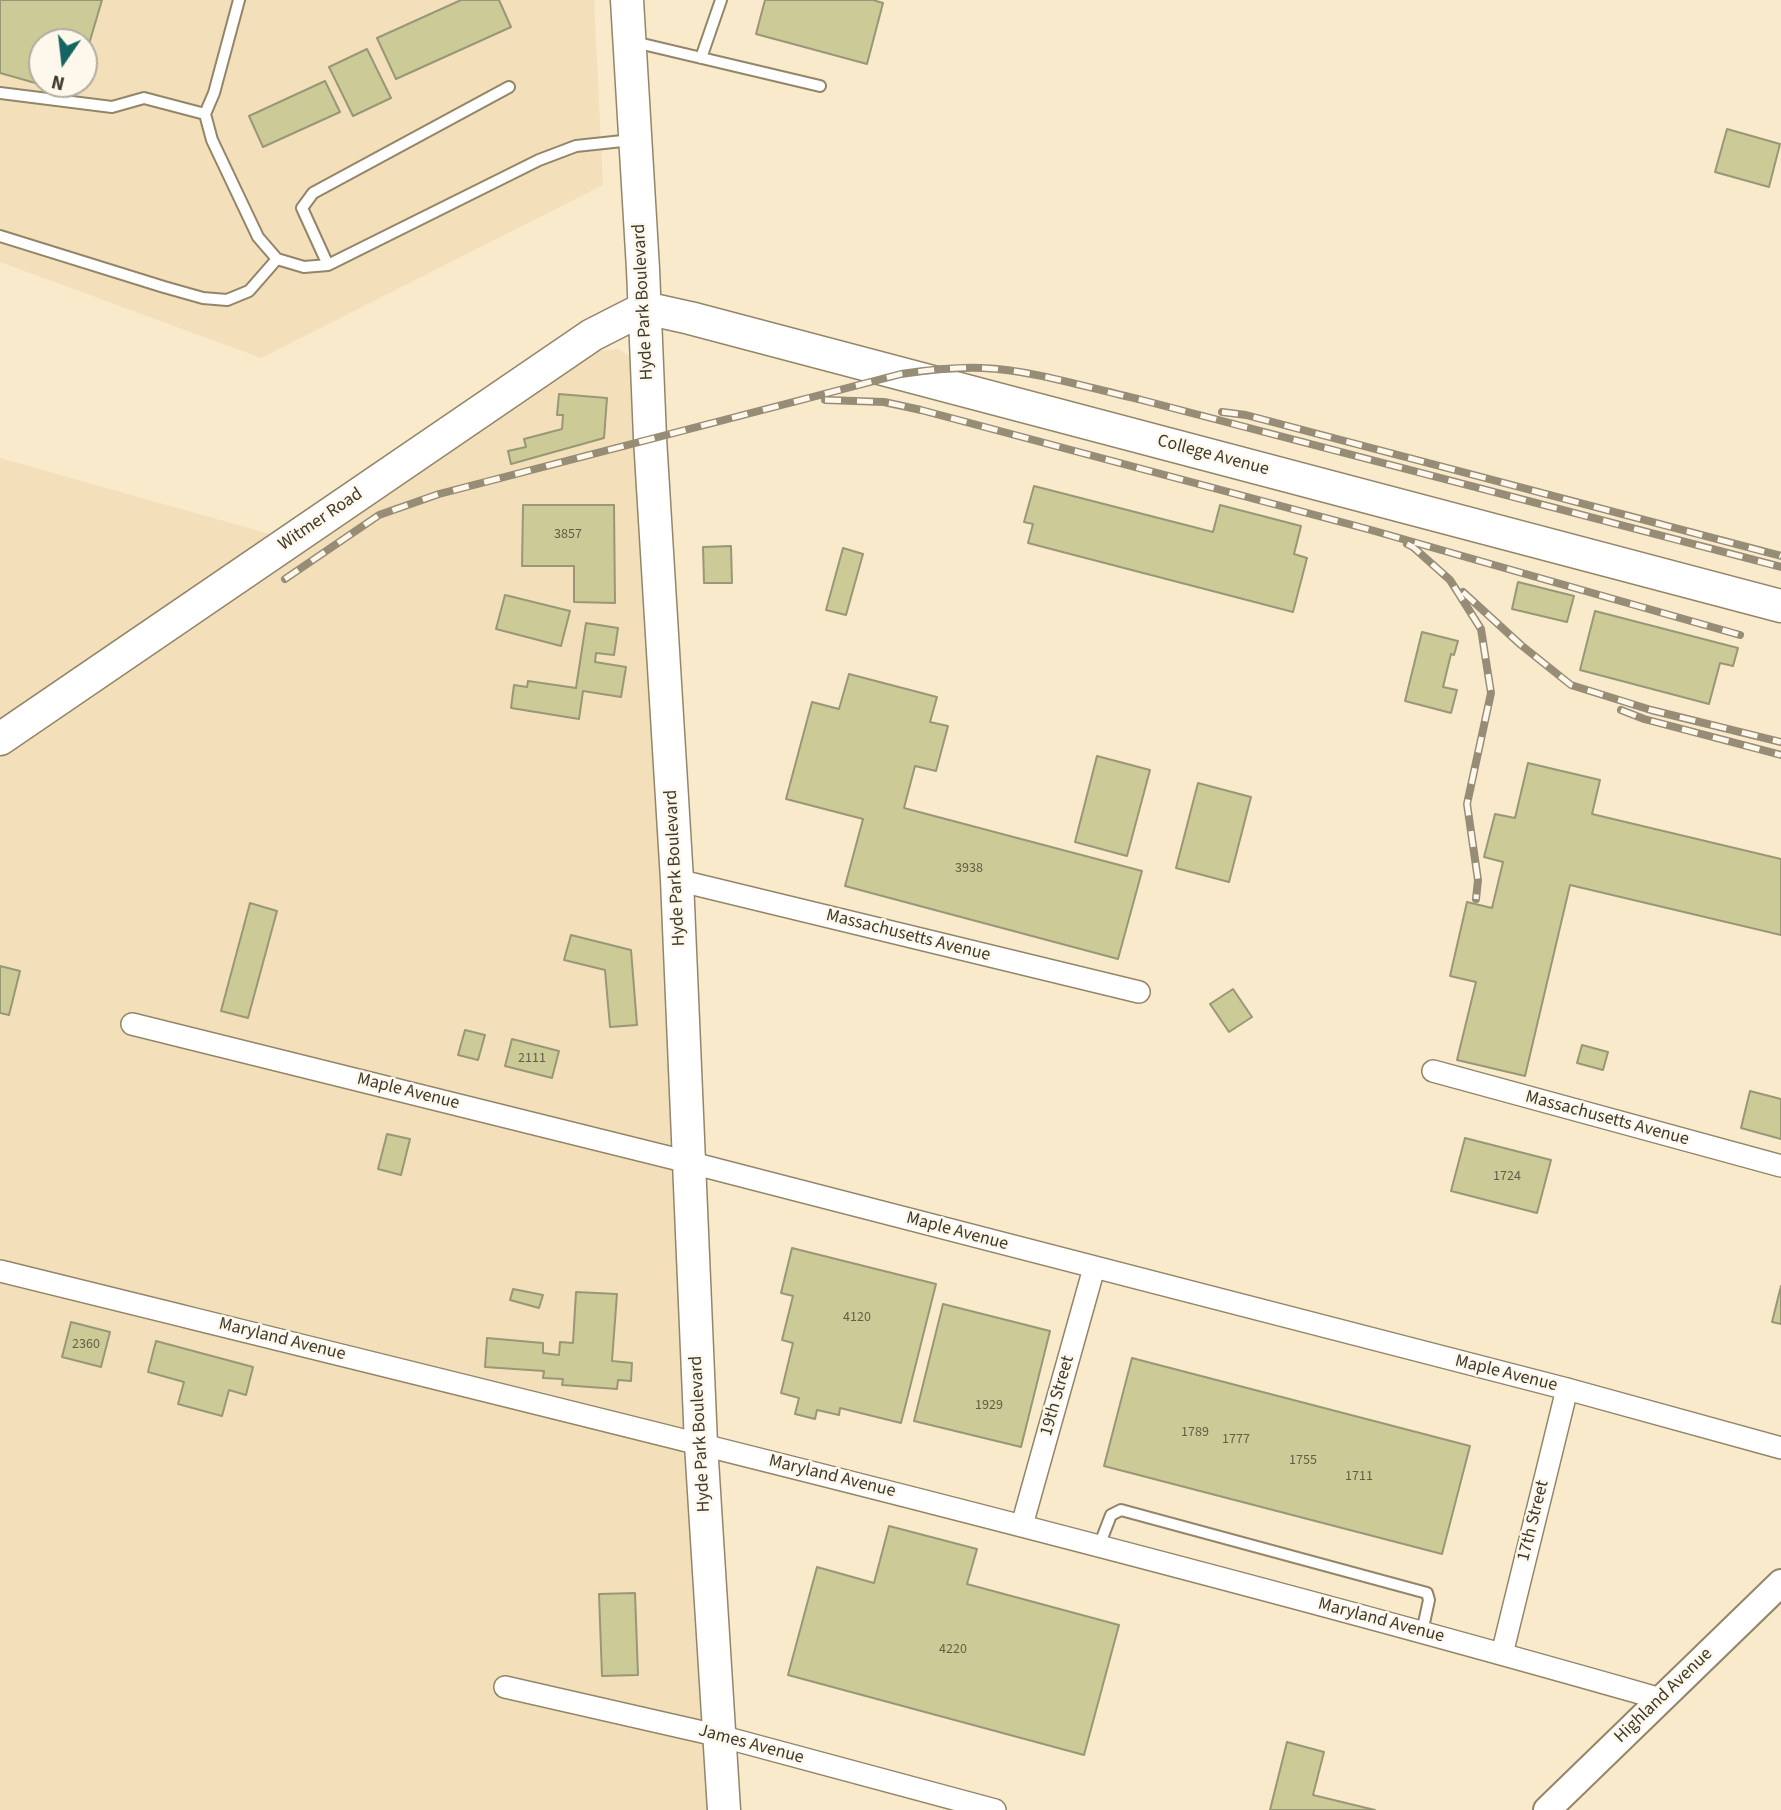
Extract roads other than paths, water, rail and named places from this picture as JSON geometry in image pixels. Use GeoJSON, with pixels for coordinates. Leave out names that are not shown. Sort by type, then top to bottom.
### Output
{"type":"FeatureCollection","features":[{"type":"Feature","properties":{"kind":"main road","name":"Hyde Park Boulevard"},"geometry":{"type":"LineString","coordinates":[[627,0],[677,880],[701,1444],[724,1810]]}},
{"type":"Feature","properties":{"kind":"main road","name":"College Avenue"},"geometry":{"type":"LineString","coordinates":[[645,309],[730,329],[1781,606]]}},
{"type":"Feature","properties":{"kind":"main road","name":"Witmer Road"},"geometry":{"type":"LineString","coordinates":[[0,739],[592,335],[645,309]]}},
{"type":"Feature","properties":{"kind":"main road","name":"Hyde Park Boulevard"},"geometry":{"type":"LineString","coordinates":[[720,1736],[736,1810]]}},
{"type":"Feature","properties":{"kind":"street","name":"Massachusetts Avenue"},"geometry":{"type":"LineString","coordinates":[[677,880],[1139,992]]}},
{"type":"Feature","properties":{"kind":"street","name":"Maple Avenue"},"geometry":{"type":"LineString","coordinates":[[132,1024],[688,1162],[1567,1389],[1781,1448]]}},
{"type":"Feature","properties":{"kind":"street","name":"Massachusetts Avenue"},"geometry":{"type":"LineString","coordinates":[[1433,1072],[1781,1166]]}},
{"type":"Feature","properties":{"kind":"street","name":"19th Street"},"geometry":{"type":"LineString","coordinates":[[1022,1525],[1094,1268]]}},
{"type":"Feature","properties":{"kind":"street","name":"Maryland Avenue"},"geometry":{"type":"LineString","coordinates":[[0,1271],[1022,1525],[1661,1699]]}},
{"type":"Feature","properties":{"kind":"street","name":"17th Street"},"geometry":{"type":"LineString","coordinates":[[1502,1654],[1567,1389]]}},
{"type":"Feature","properties":{"kind":"street","name":"Highland Avenue"},"geometry":{"type":"LineString","coordinates":[[1547,1810],[1781,1583]]}},
{"type":"Feature","properties":{"kind":"street","name":"James Avenue"},"geometry":{"type":"LineString","coordinates":[[505,1687],[720,1736],[995,1810]]}},
{"type":"Feature","properties":{"kind":"lane"},"geometry":{"type":"LineString","coordinates":[[239,0],[214,93],[205,114],[212,140],[257,237],[277,259],[304,267],[328,265],[539,160],[576,146],[635,139]]}},
{"type":"Feature","properties":{"kind":"lane"},"geometry":{"type":"LineString","coordinates":[[701,58],[721,0]]}},
{"type":"Feature","properties":{"kind":"lane"},"geometry":{"type":"LineString","coordinates":[[628,41],[820,86]]}},
{"type":"Feature","properties":{"kind":"lane"},"geometry":{"type":"LineString","coordinates":[[328,265],[302,208],[313,194],[509,87]]}},
{"type":"Feature","properties":{"kind":"lane"},"geometry":{"type":"LineString","coordinates":[[0,93],[112,107],[144,98],[205,114]]}},
{"type":"Feature","properties":{"kind":"lane"},"geometry":{"type":"LineString","coordinates":[[0,236],[203,298],[227,300],[250,291],[277,259]]}},
{"type":"Feature","properties":{"kind":"lane"},"geometry":{"type":"LineString","coordinates":[[1099,1546],[1111,1515],[1121,1510],[1427,1593],[1429,1600],[1422,1632]]}},
{"type":"Feature","properties":{"kind":"railway"},"geometry":{"type":"LineString","coordinates":[[285,579],[379,515],[439,494],[901,374],[972,368],[1001,369],[1041,376],[1138,399],[1781,567]]}},
{"type":"Feature","properties":{"kind":"railway"},"geometry":{"type":"LineString","coordinates":[[825,400],[884,402],[921,410],[1371,530],[1740,635]]}},
{"type":"Feature","properties":{"kind":"railway"},"geometry":{"type":"LineString","coordinates":[[1222,412],[1246,415],[1781,556]]}},
{"type":"Feature","properties":{"kind":"railway"},"geometry":{"type":"LineString","coordinates":[[1407,544],[1450,580],[1481,629],[1491,693],[1467,804],[1478,880],[1476,899]]}},
{"type":"Feature","properties":{"kind":"railway"},"geometry":{"type":"LineString","coordinates":[[1463,592],[1521,645],[1571,685],[1651,710],[1781,742]]}},
{"type":"Feature","properties":{"kind":"railway"},"geometry":{"type":"LineString","coordinates":[[1621,710],[1644,719],[1781,755]]}}]}
